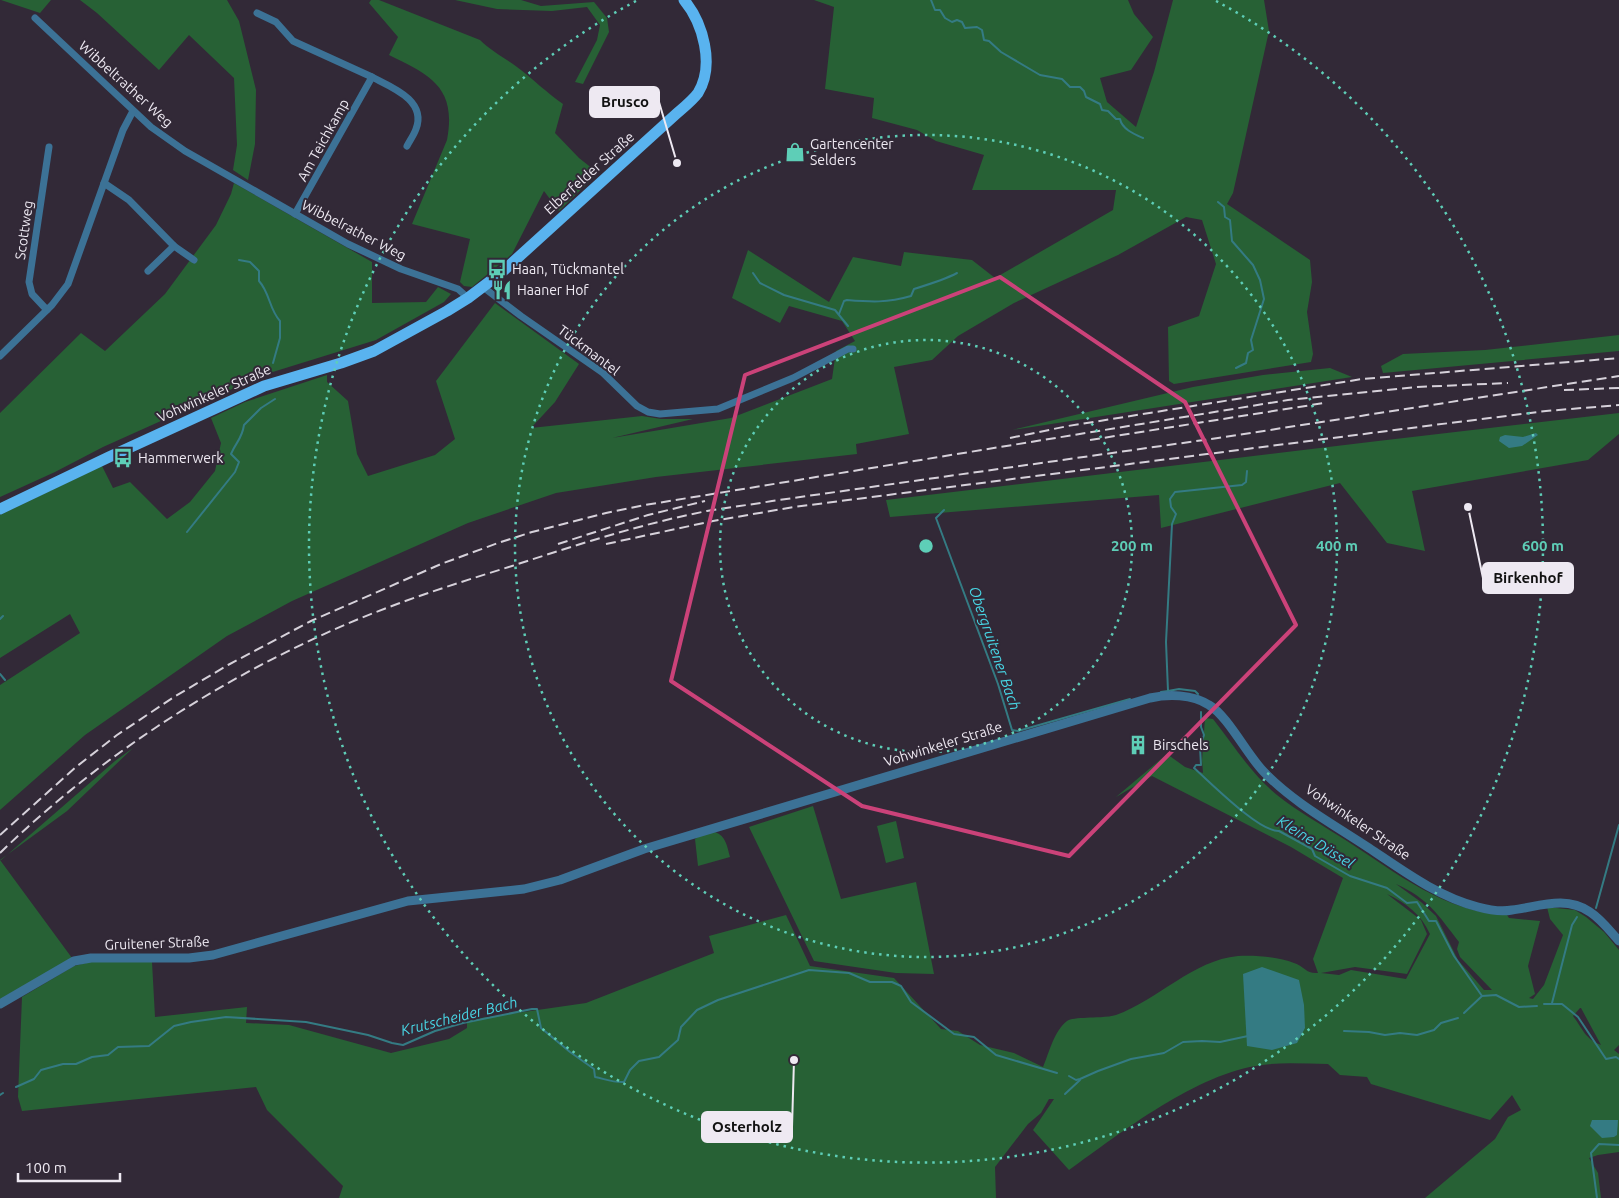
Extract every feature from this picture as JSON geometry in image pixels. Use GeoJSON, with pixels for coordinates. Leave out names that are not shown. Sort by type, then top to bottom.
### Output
{"type":"FeatureCollection","features":[{"type":"Feature","properties":{"kind":"main road","name":"Elberfelder Straße"},"geometry":{"type":"LineString","coordinates":[[468,298],[483,287],[676,115],[697,93],[704,74],[705,48],[698,20],[684,0]]}},
{"type":"Feature","properties":{"kind":"main road","name":"Vohwinkeler Straße"},"geometry":{"type":"LineString","coordinates":[[0,509],[264,386],[374,351],[468,298]]}},
{"type":"Feature","properties":{"kind":"street"},"geometry":{"type":"LineString","coordinates":[[258,12],[276,22],[293,40],[372,77],[408,98],[415,106],[417,126],[407,146]]}},
{"type":"Feature","properties":{"kind":"street","name":"Wibbeltrather Weg"},"geometry":{"type":"LineString","coordinates":[[35,18],[151,127],[185,151],[231,177]]}},
{"type":"Feature","properties":{"kind":"street","name":"Am Teichkamp"},"geometry":{"type":"LineString","coordinates":[[295,214],[372,77]]}},
{"type":"Feature","properties":{"kind":"street"},"geometry":{"type":"LineString","coordinates":[[0,356],[47,310],[68,284],[123,130],[133,111]]}},
{"type":"Feature","properties":{"kind":"street","name":"Scottweg"},"geometry":{"type":"LineString","coordinates":[[47,310],[32,294],[29,282],[49,147]]}},
{"type":"Feature","properties":{"kind":"street","name":"Wibbelrather Weg"},"geometry":{"type":"LineString","coordinates":[[231,177],[348,244],[401,269],[458,289],[468,298]]}},
{"type":"Feature","properties":{"kind":"street"},"geometry":{"type":"LineString","coordinates":[[104,184],[135,205],[174,246],[194,260]]}},
{"type":"Feature","properties":{"kind":"street"},"geometry":{"type":"LineString","coordinates":[[148,271],[174,246]]}},
{"type":"Feature","properties":{"kind":"street","name":"Tückmantel"},"geometry":{"type":"LineString","coordinates":[[483,287],[521,316],[604,373],[636,406],[648,412],[660,414],[718,409],[793,378],[848,349],[853,349]]}},
{"type":"Feature","properties":{"kind":"street","name":"Vohwinkeler Straße"},"geometry":{"type":"LineString","coordinates":[[408,900],[524,889],[543,885],[644,849],[1024,735],[1152,698],[1175,696],[1199,700],[1212,707],[1256,764],[1275,782],[1305,806],[1429,886],[1461,902],[1491,910],[1512,910],[1551,903],[1578,906],[1595,916],[1619,941]]}},
{"type":"Feature","properties":{"kind":"street","name":"Gruitener Straße"},"geometry":{"type":"LineString","coordinates":[[0,1004],[74,961],[90,958],[189,958],[213,955],[408,900]]}},
{"type":"Feature","properties":{"kind":"highlighted area"},"geometry":{"type":"Polygon","coordinates":[[[1000,277],[1185,402],[1296,625],[1069,856],[862,806],[671,681],[745,375],[1000,277]]]}},
{"type":"Feature","properties":{"kind":"green space"},"geometry":{"type":"Polygon","coordinates":[[[1,0],[51,0],[40,13],[1,0]]]}},
{"type":"Feature","properties":{"kind":"green space"},"geometry":{"type":"Polygon","coordinates":[[[80,0],[227,0],[239,21],[256,90],[255,144],[248,180],[233,170],[237,145],[234,78],[189,35],[159,70],[97,13],[80,0]]]}},
{"type":"Feature","properties":{"kind":"green space"},"geometry":{"type":"Polygon","coordinates":[[[371,0],[379,0],[480,40],[517,67],[563,104],[555,133],[579,158],[598,173],[559,211],[544,191],[512,254],[472,287],[464,286],[460,282],[470,239],[412,224],[447,140],[448,107],[444,95],[437,85],[417,69],[389,55],[398,37],[369,3],[371,0]]]}},
{"type":"Feature","properties":{"kind":"green space"},"geometry":{"type":"Polygon","coordinates":[[[455,0],[521,0],[541,6],[594,2],[607,18],[609,32],[583,84],[575,82],[597,40],[600,25],[587,7],[552,11],[497,9],[455,0]]]}},
{"type":"Feature","properties":{"kind":"green space"},"geometry":{"type":"Polygon","coordinates":[[[814,0],[1128,0],[1134,14],[1153,37],[1131,70],[1100,78],[1107,102],[1136,127],[1154,72],[1173,0],[1264,0],[1269,31],[1233,193],[1227,204],[1310,260],[1312,282],[1307,312],[1313,354],[1311,362],[1174,384],[1169,381],[1168,327],[1199,316],[1216,264],[1202,220],[1186,217],[1118,255],[1014,303],[958,336],[932,360],[894,367],[909,434],[856,444],[857,454],[656,477],[556,493],[468,523],[292,601],[227,636],[85,735],[0,810],[0,685],[80,633],[70,614],[0,658],[0,515],[102,466],[113,488],[130,482],[167,519],[190,502],[215,471],[221,443],[211,418],[245,402],[327,375],[327,382],[348,401],[357,454],[368,476],[435,455],[455,439],[436,381],[495,303],[579,364],[555,402],[531,428],[642,416],[661,419],[693,419],[612,438],[731,418],[832,379],[836,351],[855,341],[842,321],[789,306],[780,323],[732,298],[748,250],[829,302],[853,257],[901,266],[904,252],[972,260],[995,278],[1113,210],[1116,190],[972,190],[984,155],[936,141],[917,130],[872,118],[874,98],[825,89],[834,7],[814,0]]]}},
{"type":"Feature","properties":{"kind":"green space"},"geometry":{"type":"Polygon","coordinates":[[[234,183],[372,262],[372,303],[426,302],[438,287],[451,294],[444,302],[376,340],[263,375],[103,447],[55,472],[0,497],[0,413],[81,333],[105,351],[165,294],[216,225],[231,194],[234,183]]]}},
{"type":"Feature","properties":{"kind":"green space"},"geometry":{"type":"Polygon","coordinates":[[[1619,335],[1619,351],[1383,373],[1381,366],[1403,354],[1485,350],[1619,335]]]}},
{"type":"Feature","properties":{"kind":"green space"},"geometry":{"type":"Polygon","coordinates":[[[1330,368],[1352,377],[1012,430],[1193,387],[1263,375],[1330,368]]]}},
{"type":"Feature","properties":{"kind":"green space"},"geometry":{"type":"Polygon","coordinates":[[[1619,413],[1619,434],[1588,460],[1412,491],[1425,551],[1387,543],[1340,483],[1161,528],[1159,495],[890,517],[886,500],[1378,441],[1619,413]]]}},
{"type":"Feature","properties":{"kind":"green space"},"geometry":{"type":"Polygon","coordinates":[[[1205,718],[1213,719],[1251,768],[1277,795],[1403,878],[1442,899],[1463,907],[1507,915],[1509,918],[1540,921],[1528,966],[1535,994],[1529,998],[1533,999],[1544,985],[1563,935],[1550,919],[1547,907],[1575,910],[1604,932],[1619,950],[1619,1045],[1614,1050],[1619,1054],[1619,1152],[1589,1158],[1598,1173],[1601,1198],[1425,1198],[1495,1139],[1508,1117],[1521,1110],[1512,1095],[1490,1120],[1371,1084],[1367,1077],[1340,1075],[1328,1064],[1287,1063],[1262,1065],[1237,1070],[1212,1079],[1161,1106],[1069,1170],[1033,1130],[1054,1099],[1049,1099],[1041,1113],[1028,1124],[995,1167],[996,1198],[339,1198],[343,1186],[267,1110],[256,1087],[22,1111],[18,1097],[22,997],[74,966],[90,962],[152,962],[155,1017],[247,1007],[246,1023],[289,1025],[391,1053],[449,1039],[467,1028],[467,1020],[586,1003],[714,953],[709,936],[786,915],[810,966],[894,978],[941,1029],[958,1031],[980,1045],[1014,1053],[1043,1067],[1055,1036],[1067,1021],[1116,1015],[1146,1000],[1191,972],[1222,959],[1238,956],[1274,958],[1297,964],[1308,971],[1318,973],[1313,959],[1343,878],[1291,847],[1152,776],[1116,797],[1167,754],[1185,767],[1203,773],[1205,718]],[[1396,884],[1421,902],[1436,916],[1458,960],[1484,990],[1492,990],[1460,957],[1457,949],[1459,942],[1432,909],[1417,896],[1396,884]],[[1387,894],[1421,920],[1427,934],[1407,974],[1355,967],[1321,973],[1339,975],[1351,970],[1406,979],[1430,934],[1422,921],[1412,910],[1387,894]],[[1581,1008],[1573,1016],[1588,1037],[1601,1045],[1581,1008]]]}},
{"type":"Feature","properties":{"kind":"green space"},"geometry":{"type":"Polygon","coordinates":[[[133,748],[67,811],[7,855],[115,761],[133,748]]]}},
{"type":"Feature","properties":{"kind":"green space"},"geometry":{"type":"Polygon","coordinates":[[[813,806],[841,899],[916,882],[934,974],[896,973],[814,961],[749,827],[813,806]]]}},
{"type":"Feature","properties":{"kind":"green space"},"geometry":{"type":"Polygon","coordinates":[[[896,821],[904,858],[886,863],[877,826],[896,821]]]}},
{"type":"Feature","properties":{"kind":"green space"},"geometry":{"type":"Polygon","coordinates":[[[715,832],[724,839],[730,857],[698,866],[695,839],[701,835],[715,832]]]}},
{"type":"Feature","properties":{"kind":"green space"},"geometry":{"type":"Polygon","coordinates":[[[0,861],[72,958],[0,1000],[0,861]]]}},
{"type":"Feature","properties":{"kind":"water"},"geometry":{"type":"Polygon","coordinates":[[[1536,433],[1538,435],[1522,446],[1509,448],[1499,441],[1500,437],[1505,435],[1523,437],[1536,433]]]}},
{"type":"Feature","properties":{"kind":"water"},"geometry":{"type":"Polygon","coordinates":[[[1262,967],[1299,980],[1304,1005],[1305,1028],[1297,1043],[1272,1050],[1247,1046],[1243,974],[1262,967]]]}},
{"type":"Feature","properties":{"kind":"water"},"geometry":{"type":"Polygon","coordinates":[[[1592,1120],[1618,1120],[1617,1135],[1602,1138],[1590,1126],[1592,1120]]]}},
{"type":"Feature","properties":{"kind":"waterway","name":"Kleine Düssel"},"geometry":{"type":"LineString","coordinates":[[931,0],[935,10],[940,10],[945,18],[952,22],[957,20],[962,22],[965,28],[977,27],[982,30],[984,40],[989,41],[1001,52],[1040,75],[1062,79],[1070,87],[1080,87],[1086,97],[1100,104],[1102,110],[1108,111],[1116,119],[1120,119],[1121,123],[1132,133],[1143,138]]}},
{"type":"Feature","properties":{"kind":"waterway","name":"Kleine Düssel"},"geometry":{"type":"LineString","coordinates":[[1218,202],[1224,207],[1225,217],[1230,220],[1232,241],[1253,265],[1260,280],[1264,299],[1251,340],[1253,350],[1248,353],[1246,363],[1236,368]]}},
{"type":"Feature","properties":{"kind":"waterway"},"geometry":{"type":"LineString","coordinates":[[239,260],[250,262],[259,271],[259,281],[280,321],[280,338],[273,363]]}},
{"type":"Feature","properties":{"kind":"waterway","name":"Obergruitener Bach"},"geometry":{"type":"LineString","coordinates":[[753,273],[760,283],[784,295],[835,310],[848,326]]}},
{"type":"Feature","properties":{"kind":"waterway"},"geometry":{"type":"LineString","coordinates":[[839,314],[844,301],[894,300],[911,296],[914,289],[957,273]]}},
{"type":"Feature","properties":{"kind":"waterway"},"geometry":{"type":"LineString","coordinates":[[187,532],[235,472],[239,462],[231,454],[244,425],[261,408],[275,399]]}},
{"type":"Feature","properties":{"kind":"waterway","name":"Kleine Düssel"},"geometry":{"type":"LineString","coordinates":[[1198,694],[1195,691],[1179,689],[1168,691],[1166,642],[1172,524],[1176,514],[1171,507],[1170,499],[1175,492],[1242,485],[1246,482],[1247,471]]}},
{"type":"Feature","properties":{"kind":"waterway","name":"Obergruitener Bach"},"geometry":{"type":"LineString","coordinates":[[944,510],[936,518],[998,684],[1012,730],[1018,731],[1130,699]]}},
{"type":"Feature","properties":{"kind":"waterway"},"geometry":{"type":"LineString","coordinates":[[0,619],[3,616]]}},
{"type":"Feature","properties":{"kind":"waterway"},"geometry":{"type":"LineString","coordinates":[[0,674],[5,680]]}},
{"type":"Feature","properties":{"kind":"waterway","name":"Obergruitener Bach"},"geometry":{"type":"LineString","coordinates":[[1161,692],[1168,691]]}},
{"type":"Feature","properties":{"kind":"waterway","name":"Kleine Düssel"},"geometry":{"type":"LineString","coordinates":[[1201,712],[1201,727],[1204,735],[1200,747],[1201,765],[1196,765],[1194,768],[1223,794],[1260,824],[1279,831],[1312,849],[1315,856],[1350,876],[1387,888],[1407,903],[1417,902],[1429,921],[1436,921],[1454,956],[1482,996],[1496,995],[1519,1007],[1537,1006]]}},
{"type":"Feature","properties":{"kind":"waterway"},"geometry":{"type":"LineString","coordinates":[[1596,908],[1619,825]]}},
{"type":"Feature","properties":{"kind":"waterway"},"geometry":{"type":"LineString","coordinates":[[1552,1003],[1572,925],[1577,917]]}},
{"type":"Feature","properties":{"kind":"waterway","name":"Krutscheider Bach"},"geometry":{"type":"LineString","coordinates":[[16,1087],[34,1079],[41,1070],[63,1064],[76,1064],[92,1057],[108,1055],[118,1047],[149,1046],[174,1026],[191,1022],[226,1017],[306,1022],[368,1035],[403,1045],[435,1031],[463,1023],[532,1009],[537,1009],[541,1028],[594,1069],[595,1077],[624,1082],[630,1070],[639,1061],[659,1057],[678,1040],[681,1027],[697,1010],[718,1000],[809,970],[849,973],[870,982],[892,982],[901,986],[911,1002],[954,1034],[974,1037],[996,1055],[1057,1073]]}},
{"type":"Feature","properties":{"kind":"waterway","name":"Krutscheider Bach"},"geometry":{"type":"LineString","coordinates":[[1464,1013],[1482,996]]}},
{"type":"Feature","properties":{"kind":"waterway","name":"Kleine Düssel"},"geometry":{"type":"LineString","coordinates":[[1544,1004],[1562,1004],[1578,1017],[1606,1059],[1616,1057],[1619,1059]]}},
{"type":"Feature","properties":{"kind":"waterway","name":"Krutscheider Bach"},"geometry":{"type":"LineString","coordinates":[[1344,1031],[1385,1035],[1400,1033],[1417,1035],[1434,1030],[1441,1023],[1458,1018]]}},
{"type":"Feature","properties":{"kind":"waterway","name":"Krutscheider Bach"},"geometry":{"type":"LineString","coordinates":[[1069,1076],[1076,1080],[1080,1079],[1131,1059],[1164,1053],[1183,1042],[1220,1042],[1248,1036]]}},
{"type":"Feature","properties":{"kind":"waterway"},"geometry":{"type":"LineString","coordinates":[[1065,1094],[1080,1080]]}},
{"type":"Feature","properties":{"kind":"waterway","name":"Kleine Düssel"},"geometry":{"type":"LineString","coordinates":[[1597,1198],[1591,1153],[1599,1144],[1619,1145]]}},
{"type":"Feature","properties":{"kind":"railway"},"geometry":{"type":"LineString","coordinates":[[1010,438],[1068,426],[1362,379],[1619,358]]}},
{"type":"Feature","properties":{"kind":"railway"},"geometry":{"type":"LineString","coordinates":[[0,853],[76,786],[116,756],[199,700],[243,675],[333,630],[399,603],[560,550],[658,522],[715,510],[1218,438],[1619,376]]}},
{"type":"Feature","properties":{"kind":"railway"},"geometry":{"type":"LineString","coordinates":[[0,835],[76,767],[117,735],[174,697],[228,665],[311,621],[441,564],[532,532],[645,505],[1288,400],[1417,387],[1508,383]]}},
{"type":"Feature","properties":{"kind":"railway"},"geometry":{"type":"LineString","coordinates":[[1564,390],[1619,388]]}},
{"type":"Feature","properties":{"kind":"railway"},"geometry":{"type":"LineString","coordinates":[[1090,440],[1324,403]]}},
{"type":"Feature","properties":{"kind":"railway"},"geometry":{"type":"LineString","coordinates":[[606,544],[713,521],[794,507],[1546,411],[1619,405]]}},
{"type":"Feature","properties":{"kind":"railway"},"geometry":{"type":"LineString","coordinates":[[558,544],[648,515],[705,501]]}},
{"type":"Feature","properties":{"kind":"place","name":"Gartencenter Selders"},"geometry":{"type":"Point","coordinates":[795,152]}},
{"type":"Feature","properties":{"kind":"place","name":"Brusco"},"geometry":{"type":"Point","coordinates":[677,163]}},
{"type":"Feature","properties":{"kind":"place","name":"Haan, Tückmantel"},"geometry":{"type":"Point","coordinates":[497,269]}},
{"type":"Feature","properties":{"kind":"place","name":"Haaner Hof"},"geometry":{"type":"Point","coordinates":[502,290]}},
{"type":"Feature","properties":{"kind":"place","name":"Hammerwerk"},"geometry":{"type":"Point","coordinates":[123,458]}},
{"type":"Feature","properties":{"kind":"place","name":"Birkenhof"},"geometry":{"type":"Point","coordinates":[1468,507]}},
{"type":"Feature","properties":{"kind":"place","name":"Birschels"},"geometry":{"type":"Point","coordinates":[1138,745]}},
{"type":"Feature","properties":{"kind":"place","name":"Osterholz"},"geometry":{"type":"Point","coordinates":[794,1060]}}]}
